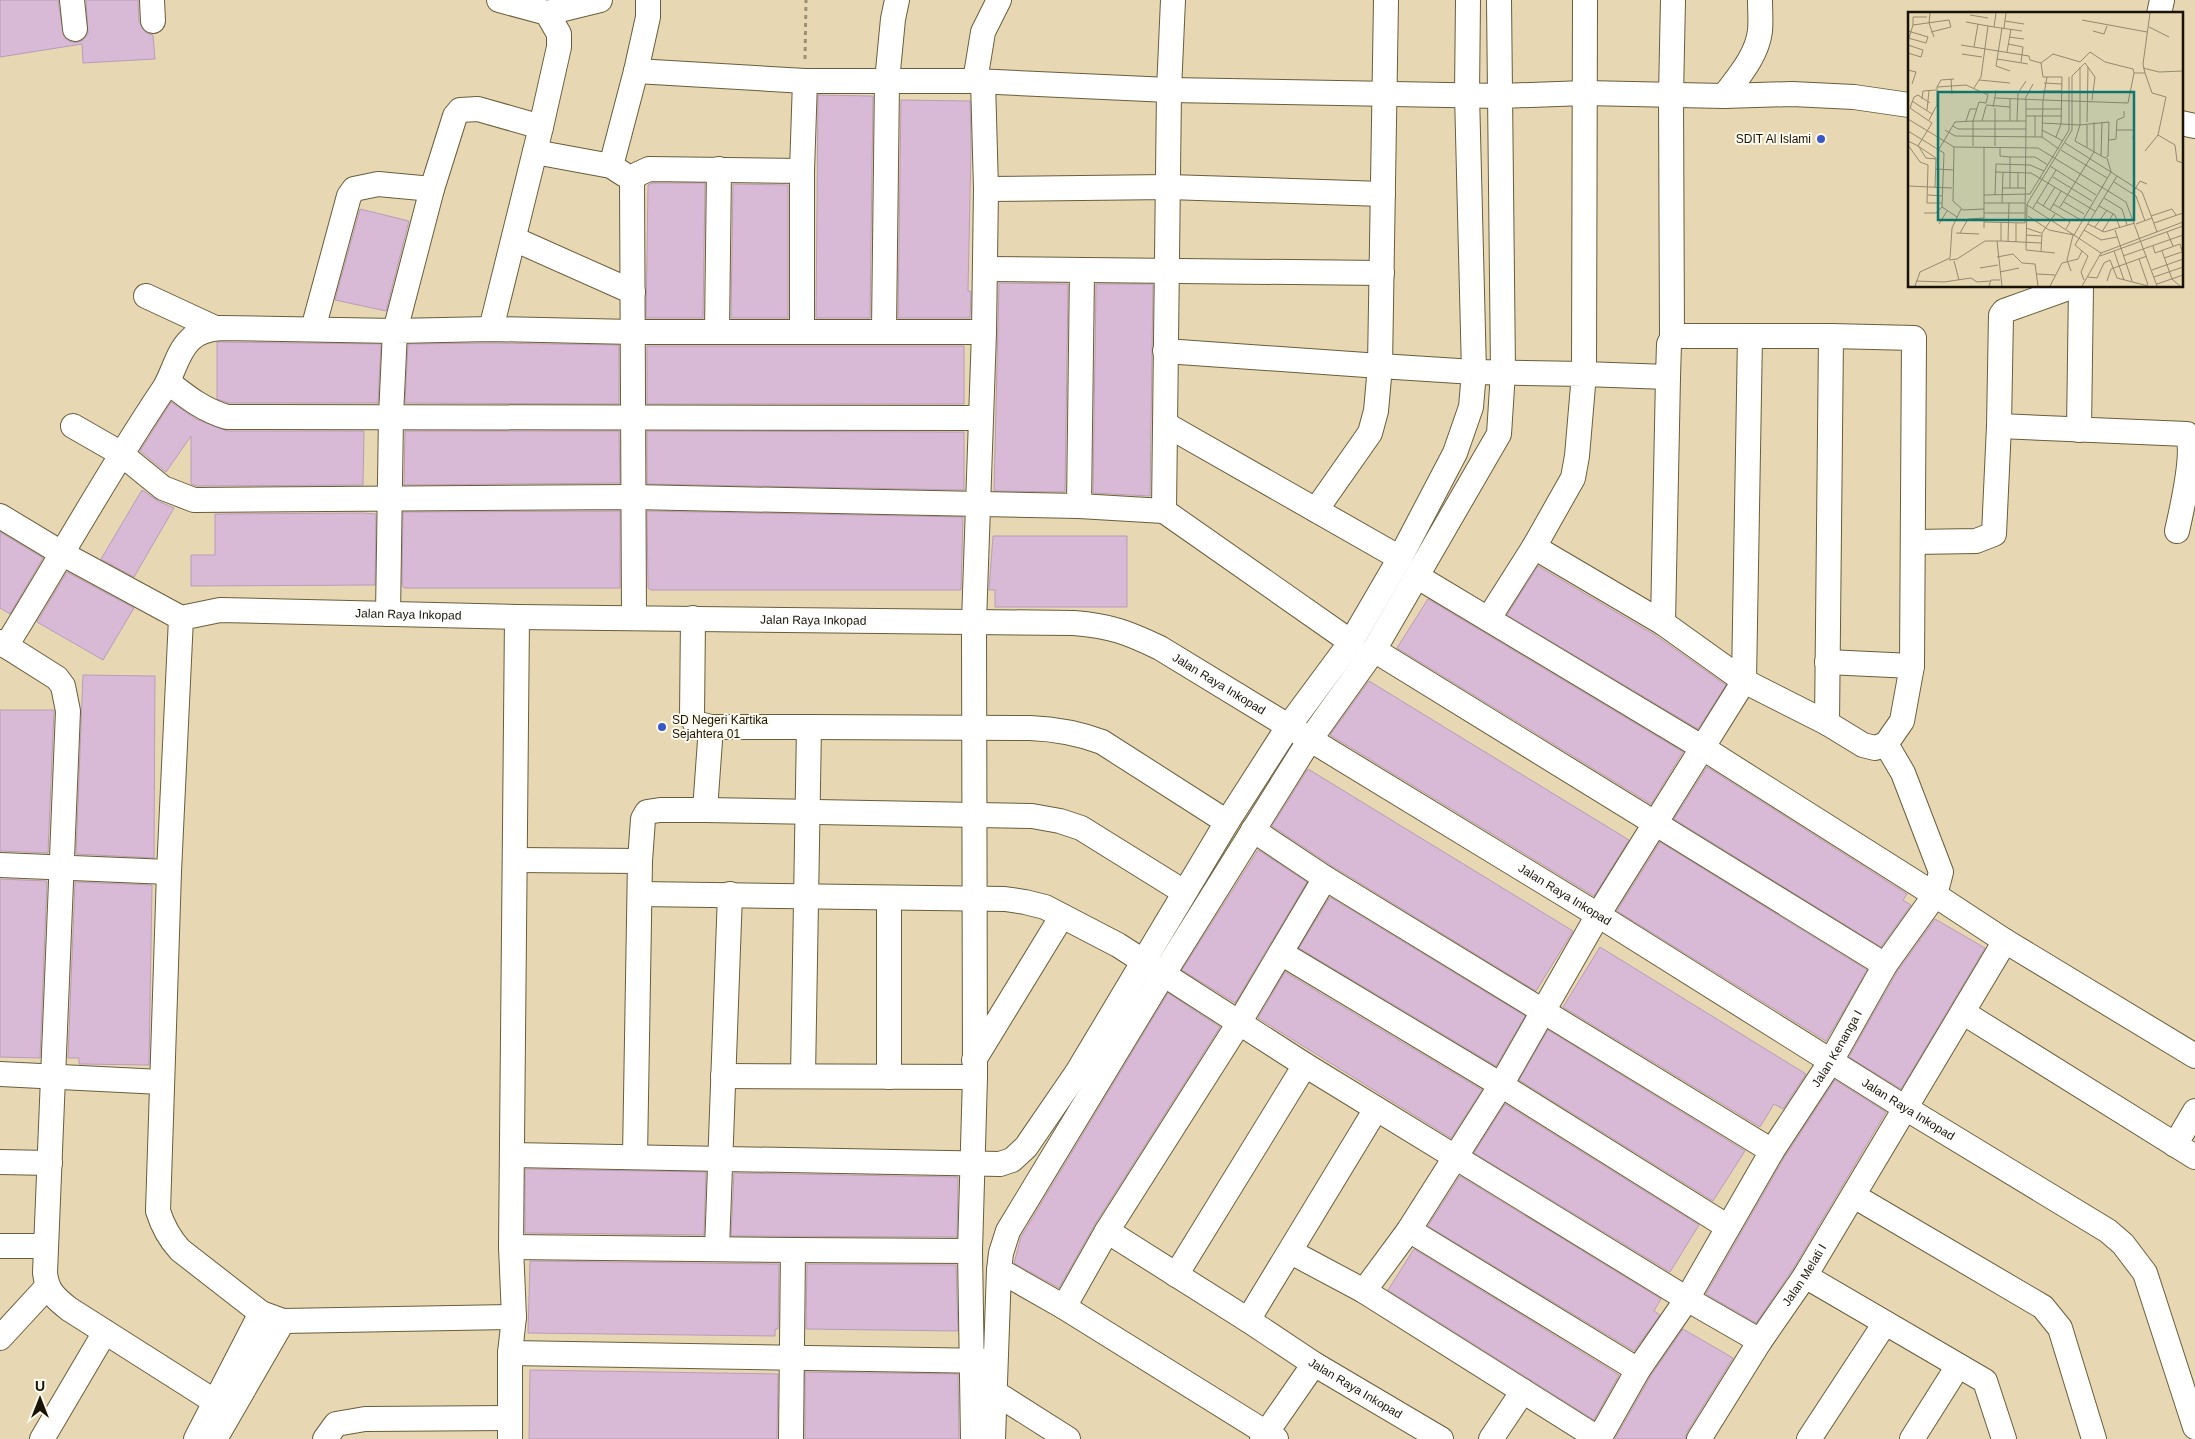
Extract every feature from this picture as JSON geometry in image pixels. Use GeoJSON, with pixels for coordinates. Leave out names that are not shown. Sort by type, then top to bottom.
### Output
{"type":"FeatureCollection","features":[{"type":"Feature","properties":{"kind":"street"},"geometry":{"type":"LineString","coordinates":[[72,0],[75,29]]}},
{"type":"Feature","properties":{"kind":"street"},"geometry":{"type":"LineString","coordinates":[[499,0],[548,13],[600,0]]}},
{"type":"Feature","properties":{"kind":"street"},"geometry":{"type":"LineString","coordinates":[[611,166],[636,71],[648,17],[648,0]]}},
{"type":"Feature","properties":{"kind":"street"},"geometry":{"type":"LineString","coordinates":[[884,330],[886,81],[897,0]]}},
{"type":"Feature","properties":{"kind":"street"},"geometry":{"type":"LineString","coordinates":[[993,1439],[994,1392],[984,1361],[970,1251],[976,815],[974,622],[984,332],[986,189],[979,81],[982,32],[999,0]]}},
{"type":"Feature","properties":{"kind":"street"},"geometry":{"type":"LineString","coordinates":[[1164,511],[1166,270],[1170,187],[1169,90],[1173,0]]}},
{"type":"Feature","properties":{"kind":"street"},"geometry":{"type":"LineString","coordinates":[[1316,510],[1370,433],[1376,411],[1380,366],[1386,0]]}},
{"type":"Feature","properties":{"kind":"street"},"geometry":{"type":"LineString","coordinates":[[512,1155],[1000,1164],[1012,1160],[1026,1147],[1078,1071],[1184,892],[1288,727],[1351,642],[1400,558],[1456,453],[1471,407],[1474,372],[1467,94],[1468,0]]}},
{"type":"Feature","properties":{"kind":"street"},"geometry":{"type":"LineString","coordinates":[[973,1439],[998,1270],[1008,1231],[1163,975],[1309,741],[1374,650],[1418,577],[1499,434],[1503,372],[1499,0]]}},
{"type":"Feature","properties":{"kind":"street"},"geometry":{"type":"LineString","coordinates":[[1489,618],[1534,546],[1573,478],[1577,456],[1584,374],[1585,0]]}},
{"type":"Feature","properties":{"kind":"street"},"geometry":{"type":"LineString","coordinates":[[1663,623],[1669,344],[1672,338],[1671,95],[1673,0]]}},
{"type":"Feature","properties":{"kind":"street"},"geometry":{"type":"LineString","coordinates":[[1724,96],[1746,67],[1755,50],[1760,32],[1760,0]]}},
{"type":"Feature","properties":{"kind":"street"},"geometry":{"type":"LineString","coordinates":[[491,329],[559,47],[559,34],[548,13]]}},
{"type":"Feature","properties":{"kind":"street"},"geometry":{"type":"LineString","coordinates":[[636,71],[805,81],[979,81],[1169,90],[1501,96],[1585,93],[1835,96],[1879,99],[1908,105]]}},
{"type":"Feature","properties":{"kind":"street"},"geometry":{"type":"LineString","coordinates":[[802,331],[802,172],[805,81]]}},
{"type":"Feature","properties":{"kind":"street"},"geometry":{"type":"LineString","coordinates":[[388,614],[390,416],[395,331],[432,189],[455,116],[460,110],[478,109],[541,126]]}},
{"type":"Feature","properties":{"kind":"street"},"geometry":{"type":"LineString","coordinates":[[2182,123],[2195,126]]}},
{"type":"Feature","properties":{"kind":"street"},"geometry":{"type":"LineString","coordinates":[[535,152],[611,166],[632,180]]}},
{"type":"Feature","properties":{"kind":"street"},"geometry":{"type":"LineString","coordinates":[[634,617],[632,180],[638,174],[649,169],[802,172]]}},
{"type":"Feature","properties":{"kind":"street"},"geometry":{"type":"LineString","coordinates":[[717,331],[719,169]]}},
{"type":"Feature","properties":{"kind":"street"},"geometry":{"type":"LineString","coordinates":[[312,329],[349,196],[354,189],[378,184],[432,189]]}},
{"type":"Feature","properties":{"kind":"street"},"geometry":{"type":"LineString","coordinates":[[986,189],[1170,187],[1383,194]]}},
{"type":"Feature","properties":{"kind":"street"},"geometry":{"type":"LineString","coordinates":[[514,238],[633,292]]}},
{"type":"Feature","properties":{"kind":"street"},"geometry":{"type":"LineString","coordinates":[[985,269],[1382,273]]}},
{"type":"Feature","properties":{"kind":"street"},"geometry":{"type":"LineString","coordinates":[[1079,506],[1082,270]]}},
{"type":"Feature","properties":{"kind":"street"},"geometry":{"type":"LineString","coordinates":[[1914,542],[1976,541],[1994,534],[2000,426],[2001,315],[2004,311],[2068,288]]}},
{"type":"Feature","properties":{"kind":"street"},"geometry":{"type":"LineString","coordinates":[[2079,430],[2081,288]]}},
{"type":"Feature","properties":{"kind":"street"},"geometry":{"type":"LineString","coordinates":[[146,296],[215,328]]}},
{"type":"Feature","properties":{"kind":"street"},"geometry":{"type":"LineString","coordinates":[[216,1402],[56,1299],[47,1287],[46,1246],[68,711],[63,686],[56,678],[3,644],[63,554],[120,453],[168,382],[189,340],[202,331],[215,328],[395,331],[491,329],[633,332],[884,330],[984,332]]}},
{"type":"Feature","properties":{"kind":"street"},"geometry":{"type":"LineString","coordinates":[[1534,546],[1663,623],[1744,681],[1826,723],[1863,745],[1874,748],[1886,744],[1902,721],[1912,666],[1914,338],[1678,336],[1672,338]]}},
{"type":"Feature","properties":{"kind":"street"},"geometry":{"type":"LineString","coordinates":[[1364,1291],[1410,1230],[1456,1158],[1544,1012],[1598,916],[1744,681],[1750,336]]}},
{"type":"Feature","properties":{"kind":"street"},"geometry":{"type":"LineString","coordinates":[[1826,723],[1831,336]]}},
{"type":"Feature","properties":{"kind":"street"},"geometry":{"type":"LineString","coordinates":[[1165,351],[1474,372],[1668,377]]}},
{"type":"Feature","properties":{"kind":"street"},"geometry":{"type":"LineString","coordinates":[[168,382],[194,403],[211,412],[227,416],[980,418]]}},
{"type":"Feature","properties":{"kind":"street"},"geometry":{"type":"LineString","coordinates":[[1165,424],[1400,558]]}},
{"type":"Feature","properties":{"kind":"street"},"geometry":{"type":"LineString","coordinates":[[73,426],[120,453],[163,488],[194,500],[633,497],[1079,506],[1164,511],[1351,642]]}},
{"type":"Feature","properties":{"kind":"street"},"geometry":{"type":"LineString","coordinates":[[2000,426],[2187,434],[2192,439],[2194,457],[2177,531]]}},
{"type":"Feature","properties":{"kind":"street"},"geometry":{"type":"LineString","coordinates":[[0,516],[63,554],[181,618],[168,872],[161,1082],[158,1211],[163,1227],[180,1250],[272,1317],[514,1317]]}},
{"type":"Feature","properties":{"kind":"street"},"geometry":{"type":"LineString","coordinates":[[1418,577],[1703,748],[2005,941],[2195,1056]]}},
{"type":"Feature","properties":{"kind":"street","name":"Jalan Raya Inkopad"},"geometry":{"type":"LineString","coordinates":[[181,618],[220,610],[518,617],[1074,624],[1118,629],[1160,648],[1309,741],[1598,916],[1906,1110],[2108,1231],[2123,1244],[2144,1272],[2195,1428]]}},
{"type":"Feature","properties":{"kind":"street"},"geometry":{"type":"LineString","coordinates":[[325,1439],[336,1424],[357,1420],[510,1428],[510,1353],[514,1317],[511,1247],[518,617]]}},
{"type":"Feature","properties":{"kind":"street"},"geometry":{"type":"LineString","coordinates":[[693,618],[692,716],[695,723],[710,727],[1055,729],[1102,742],[1227,822]]}},
{"type":"Feature","properties":{"kind":"street"},"geometry":{"type":"LineString","coordinates":[[1374,650],[1885,965]]}},
{"type":"Feature","properties":{"kind":"street"},"geometry":{"type":"LineString","coordinates":[[1827,662],[1912,666]]}},
{"type":"Feature","properties":{"kind":"street"},"geometry":{"type":"LineString","coordinates":[[705,810],[710,727]]}},
{"type":"Feature","properties":{"kind":"street"},"geometry":{"type":"LineString","coordinates":[[804,1076],[808,896],[806,811],[809,727]]}},
{"type":"Feature","properties":{"kind":"street"},"geometry":{"type":"LineString","coordinates":[[1886,744],[1903,773],[1941,872],[1935,895]]}},
{"type":"Feature","properties":{"kind":"street"},"geometry":{"type":"LineString","coordinates":[[635,1157],[640,861],[643,820],[647,812],[660,810],[806,811],[1032,816],[1060,821],[1081,828],[1184,892]]}},
{"type":"Feature","properties":{"kind":"street"},"geometry":{"type":"LineString","coordinates":[[1253,830],[1325,878],[1772,1151]]}},
{"type":"Feature","properties":{"kind":"street"},"geometry":{"type":"LineString","coordinates":[[515,860],[640,861]]}},
{"type":"Feature","properties":{"kind":"street"},"geometry":{"type":"LineString","coordinates":[[0,865],[62,866],[168,872]]}},
{"type":"Feature","properties":{"kind":"street"},"geometry":{"type":"LineString","coordinates":[[1064,1306],[1107,1231],[1239,1023],[1325,878]]}},
{"type":"Feature","properties":{"kind":"street"},"geometry":{"type":"LineString","coordinates":[[640,894],[1005,899],[1044,907],[1118,945],[1376,1109],[1687,1299],[1760,1341]]}},
{"type":"Feature","properties":{"kind":"street"},"geometry":{"type":"LineString","coordinates":[[717,1249],[730,894]]}},
{"type":"Feature","properties":{"kind":"street","name":"Jalan Kenanga I"},"geometry":{"type":"LineString","coordinates":[[1599,1439],[1638,1370],[1687,1299],[1772,1151],[1831,1061],[1885,965],[1935,895]]}},
{"type":"Feature","properties":{"kind":"street"},"geometry":{"type":"LineString","coordinates":[[889,898],[889,1077]]}},
{"type":"Feature","properties":{"kind":"street"},"geometry":{"type":"LineString","coordinates":[[974,1068],[1062,916]]}},
{"type":"Feature","properties":{"kind":"street","name":"Jalan Melati I"},"geometry":{"type":"LineString","coordinates":[[1699,1439],[1760,1341],[1805,1276],[1964,1013],[2005,941]]}},
{"type":"Feature","properties":{"kind":"street"},"geometry":{"type":"LineString","coordinates":[[1281,953],[1501,1085],[1728,1227]]}},
{"type":"Feature","properties":{"kind":"street"},"geometry":{"type":"LineString","coordinates":[[1964,1013],[2185,1151],[2195,1112]]}},
{"type":"Feature","properties":{"kind":"street"},"geometry":{"type":"LineString","coordinates":[[1176,1274],[1305,1065]]}},
{"type":"Feature","properties":{"kind":"street"},"geometry":{"type":"LineString","coordinates":[[723,1076],[889,1077],[974,1068]]}},
{"type":"Feature","properties":{"kind":"street"},"geometry":{"type":"LineString","coordinates":[[0,1074],[161,1082]]}},
{"type":"Feature","properties":{"kind":"street"},"geometry":{"type":"LineString","coordinates":[[1248,1320],[1376,1109]]}},
{"type":"Feature","properties":{"kind":"street"},"geometry":{"type":"LineString","coordinates":[[0,1162],[50,1163]]}},
{"type":"Feature","properties":{"kind":"street"},"geometry":{"type":"LineString","coordinates":[[1854,1196],[2043,1307],[2060,1328],[2094,1439]]}},
{"type":"Feature","properties":{"kind":"street"},"geometry":{"type":"LineString","coordinates":[[1410,1230],[1638,1370]]}},
{"type":"Feature","properties":{"kind":"street"},"geometry":{"type":"LineString","coordinates":[[1107,1231],[1314,1364]]}},
{"type":"Feature","properties":{"kind":"street"},"geometry":{"type":"LineString","coordinates":[[0,1246],[46,1246]]}},
{"type":"Feature","properties":{"kind":"street"},"geometry":{"type":"LineString","coordinates":[[511,1247],[970,1251]]}},
{"type":"Feature","properties":{"kind":"street"},"geometry":{"type":"LineString","coordinates":[[791,1439],[793,1250]]}},
{"type":"Feature","properties":{"kind":"street"},"geometry":{"type":"LineString","coordinates":[[1291,1252],[1364,1291],[1599,1439]]}},
{"type":"Feature","properties":{"kind":"street"},"geometry":{"type":"LineString","coordinates":[[998,1270],[1064,1306],[1268,1437]]}},
{"type":"Feature","properties":{"kind":"street"},"geometry":{"type":"LineString","coordinates":[[1805,1276],[1985,1381],[2004,1439]]}},
{"type":"Feature","properties":{"kind":"street"},"geometry":{"type":"LineString","coordinates":[[0,1338],[47,1287]]}},
{"type":"Feature","properties":{"kind":"street"},"geometry":{"type":"LineString","coordinates":[[196,1439],[216,1402],[272,1317]]}},
{"type":"Feature","properties":{"kind":"street"},"geometry":{"type":"LineString","coordinates":[[215,1439],[272,1317]]}},
{"type":"Feature","properties":{"kind":"street"},"geometry":{"type":"LineString","coordinates":[[1809,1439],[1885,1323]]}},
{"type":"Feature","properties":{"kind":"street"},"geometry":{"type":"LineString","coordinates":[[42,1439],[105,1332]]}},
{"type":"Feature","properties":{"kind":"street"},"geometry":{"type":"LineString","coordinates":[[510,1353],[984,1361]]}},
{"type":"Feature","properties":{"kind":"street","name":"Jalan Raya Inkopad"},"geometry":{"type":"LineString","coordinates":[[1268,1437],[1314,1364],[1441,1439]]}},
{"type":"Feature","properties":{"kind":"street"},"geometry":{"type":"LineString","coordinates":[[1912,1439],[1958,1366]]}},
{"type":"Feature","properties":{"kind":"street"},"geometry":{"type":"LineString","coordinates":[[1491,1439],[1523,1391]]}},
{"type":"Feature","properties":{"kind":"street"},"geometry":{"type":"LineString","coordinates":[[994,1392],[1068,1439]]}},
{"type":"Feature","properties":{"kind":"path"},"geometry":{"type":"LineString","coordinates":[[805,81],[806,0]]}},
{"type":"Feature","properties":{"kind":"building"},"geometry":{"type":"Polygon","coordinates":[[[0,0],[58,0],[64,37],[76,43],[83,40],[88,34],[86,0],[138,0],[139,22],[146,33],[153,35],[155,59],[83,63],[82,44],[0,57],[0,0]]]}},
{"type":"Feature","properties":{"kind":"building"},"geometry":{"type":"Polygon","coordinates":[[[818,95],[873,96],[870,318],[816,318],[818,95]]]}},
{"type":"Feature","properties":{"kind":"building"},"geometry":{"type":"Polygon","coordinates":[[[901,100],[970,101],[968,291],[971,291],[970,318],[898,318],[901,100]]]}},
{"type":"Feature","properties":{"kind":"building"},"geometry":{"type":"Polygon","coordinates":[[[652,183],[705,183],[703,318],[646,318],[648,185],[652,183]]]}},
{"type":"Feature","properties":{"kind":"building"},"geometry":{"type":"Polygon","coordinates":[[[733,184],[788,185],[788,318],[731,318],[733,184]]]}},
{"type":"Feature","properties":{"kind":"building"},"geometry":{"type":"Polygon","coordinates":[[[360,209],[409,221],[386,311],[335,300],[360,209]]]}},
{"type":"Feature","properties":{"kind":"building"},"geometry":{"type":"Polygon","coordinates":[[[999,283],[1068,284],[1065,492],[994,491],[999,283]]]}},
{"type":"Feature","properties":{"kind":"building"},"geometry":{"type":"Polygon","coordinates":[[[1096,284],[1153,284],[1150,496],[1093,493],[1096,284]]]}},
{"type":"Feature","properties":{"kind":"building"},"geometry":{"type":"Polygon","coordinates":[[[217,342],[381,344],[378,403],[229,403],[217,399],[217,342]]]}},
{"type":"Feature","properties":{"kind":"building"},"geometry":{"type":"Polygon","coordinates":[[[408,344],[619,345],[619,404],[405,403],[408,344]]]}},
{"type":"Feature","properties":{"kind":"building"},"geometry":{"type":"Polygon","coordinates":[[[647,346],[964,346],[964,404],[647,404],[647,346]]]}},
{"type":"Feature","properties":{"kind":"building"},"geometry":{"type":"Polygon","coordinates":[[[171,402],[196,419],[227,431],[364,431],[363,485],[197,486],[191,484],[191,436],[166,472],[140,451],[171,402]]]}},
{"type":"Feature","properties":{"kind":"building"},"geometry":{"type":"Polygon","coordinates":[[[405,431],[619,431],[620,483],[404,485],[405,431]]]}},
{"type":"Feature","properties":{"kind":"building"},"geometry":{"type":"Polygon","coordinates":[[[647,431],[964,432],[964,490],[647,484],[647,431]]]}},
{"type":"Feature","properties":{"kind":"building"},"geometry":{"type":"Polygon","coordinates":[[[142,490],[158,501],[174,508],[134,577],[101,559],[142,490]]]}},
{"type":"Feature","properties":{"kind":"building"},"geometry":{"type":"Polygon","coordinates":[[[620,511],[620,588],[404,588],[402,585],[403,512],[620,511]]]}},
{"type":"Feature","properties":{"kind":"building"},"geometry":{"type":"Polygon","coordinates":[[[647,511],[963,517],[961,590],[651,590],[648,588],[647,511]]]}},
{"type":"Feature","properties":{"kind":"building"},"geometry":{"type":"Polygon","coordinates":[[[215,514],[376,514],[375,585],[191,586],[191,555],[215,555],[215,514]]]}},
{"type":"Feature","properties":{"kind":"building"},"geometry":{"type":"Polygon","coordinates":[[[0,532],[43,558],[10,614],[0,608],[0,532]]]}},
{"type":"Feature","properties":{"kind":"building"},"geometry":{"type":"Polygon","coordinates":[[[993,536],[1127,536],[1127,607],[995,607],[995,590],[989,590],[993,536]]]}},
{"type":"Feature","properties":{"kind":"building"},"geometry":{"type":"Polygon","coordinates":[[[1538,566],[1655,635],[1726,685],[1698,729],[1507,615],[1538,566]]]}},
{"type":"Feature","properties":{"kind":"building"},"geometry":{"type":"Polygon","coordinates":[[[67,572],[134,608],[103,660],[37,622],[67,572]]]}},
{"type":"Feature","properties":{"kind":"building"},"geometry":{"type":"Polygon","coordinates":[[[1428,599],[1683,752],[1651,804],[1397,648],[1428,599]]]}},
{"type":"Feature","properties":{"kind":"building"},"geometry":{"type":"Polygon","coordinates":[[[83,675],[155,676],[154,858],[76,854],[83,675]]]}},
{"type":"Feature","properties":{"kind":"building"},"geometry":{"type":"Polygon","coordinates":[[[1369,681],[1629,840],[1594,896],[1330,735],[1369,681]]]}},
{"type":"Feature","properties":{"kind":"building"},"geometry":{"type":"Polygon","coordinates":[[[0,710],[54,710],[48,853],[0,851],[0,710]]]}},
{"type":"Feature","properties":{"kind":"building"},"geometry":{"type":"Polygon","coordinates":[[[1707,767],[1907,894],[1903,900],[1911,905],[1881,947],[1674,819],[1707,767]]]}},
{"type":"Feature","properties":{"kind":"building"},"geometry":{"type":"Polygon","coordinates":[[[1308,769],[1573,931],[1536,991],[1332,866],[1272,826],[1308,769]]]}},
{"type":"Feature","properties":{"kind":"building"},"geometry":{"type":"Polygon","coordinates":[[[1660,842],[1867,970],[1826,1041],[1617,911],[1660,842]]]}},
{"type":"Feature","properties":{"kind":"building"},"geometry":{"type":"Polygon","coordinates":[[[1258,850],[1307,882],[1235,1003],[1182,970],[1258,850]]]}},
{"type":"Feature","properties":{"kind":"building"},"geometry":{"type":"Polygon","coordinates":[[[0,879],[47,881],[40,1058],[0,1057],[0,879]]]}},
{"type":"Feature","properties":{"kind":"building"},"geometry":{"type":"Polygon","coordinates":[[[75,882],[152,885],[149,1065],[79,1064],[79,1058],[68,1058],[75,882]]]}},
{"type":"Feature","properties":{"kind":"building"},"geometry":{"type":"Polygon","coordinates":[[[1330,897],[1525,1016],[1496,1066],[1299,948],[1330,897]]]}},
{"type":"Feature","properties":{"kind":"building"},"geometry":{"type":"Polygon","coordinates":[[[1935,919],[1985,948],[1901,1089],[1849,1057],[1897,972],[1935,919]]]}},
{"type":"Feature","properties":{"kind":"building"},"geometry":{"type":"Polygon","coordinates":[[[1600,947],[1806,1074],[1783,1109],[1774,1104],[1760,1127],[1563,1007],[1600,947]]]}},
{"type":"Feature","properties":{"kind":"building"},"geometry":{"type":"Polygon","coordinates":[[[1285,972],[1482,1090],[1451,1138],[1258,1018],[1285,972]]]}},
{"type":"Feature","properties":{"kind":"building"},"geometry":{"type":"Polygon","coordinates":[[[1168,993],[1220,1027],[1095,1224],[1059,1288],[1014,1263],[1021,1237],[1168,993]]]}},
{"type":"Feature","properties":{"kind":"building"},"geometry":{"type":"Polygon","coordinates":[[[1548,1030],[1745,1151],[1713,1201],[1519,1080],[1548,1030]]]}},
{"type":"Feature","properties":{"kind":"building"},"geometry":{"type":"Polygon","coordinates":[[[1835,1080],[1886,1112],[1793,1269],[1756,1323],[1706,1294],[1784,1158],[1835,1080]]]}},
{"type":"Feature","properties":{"kind":"building"},"geometry":{"type":"Polygon","coordinates":[[[1505,1104],[1699,1225],[1670,1272],[1474,1153],[1505,1104]]]}},
{"type":"Feature","properties":{"kind":"building"},"geometry":{"type":"Polygon","coordinates":[[[525,1169],[706,1172],[704,1235],[525,1233],[525,1169]]]}},
{"type":"Feature","properties":{"kind":"building"},"geometry":{"type":"Polygon","coordinates":[[[734,1173],[958,1177],[957,1237],[731,1236],[734,1173]]]}},
{"type":"Feature","properties":{"kind":"building"},"geometry":{"type":"Polygon","coordinates":[[[1460,1176],[1661,1299],[1654,1311],[1660,1315],[1634,1351],[1428,1226],[1460,1176]]]}},
{"type":"Feature","properties":{"kind":"building"},"geometry":{"type":"Polygon","coordinates":[[[1414,1249],[1619,1375],[1594,1420],[1388,1290],[1414,1249]]]}},
{"type":"Feature","properties":{"kind":"building"},"geometry":{"type":"Polygon","coordinates":[[[530,1261],[779,1264],[778,1329],[775,1329],[775,1336],[528,1333],[530,1261]]]}},
{"type":"Feature","properties":{"kind":"building"},"geometry":{"type":"Polygon","coordinates":[[[807,1264],[956,1265],[958,1331],[806,1329],[807,1264]]]}},
{"type":"Feature","properties":{"kind":"building"},"geometry":{"type":"Polygon","coordinates":[[[1683,1329],[1733,1358],[1687,1432],[1685,1439],[1615,1439],[1650,1377],[1683,1329]]]}},
{"type":"Feature","properties":{"kind":"building"},"geometry":{"type":"Polygon","coordinates":[[[530,1370],[778,1374],[777,1439],[529,1439],[530,1370]]]}},
{"type":"Feature","properties":{"kind":"building"},"geometry":{"type":"Polygon","coordinates":[[[805,1372],[958,1374],[959,1439],[805,1439],[805,1372]]]}},
{"type":"Feature","properties":{"kind":"place","name":"SDIT Al Islami"},"geometry":{"type":"Point","coordinates":[1821,139]}},
{"type":"Feature","properties":{"kind":"place","name":"SD Negeri Kartika Sejahtera 01"},"geometry":{"type":"Point","coordinates":[662,727]}}]}
